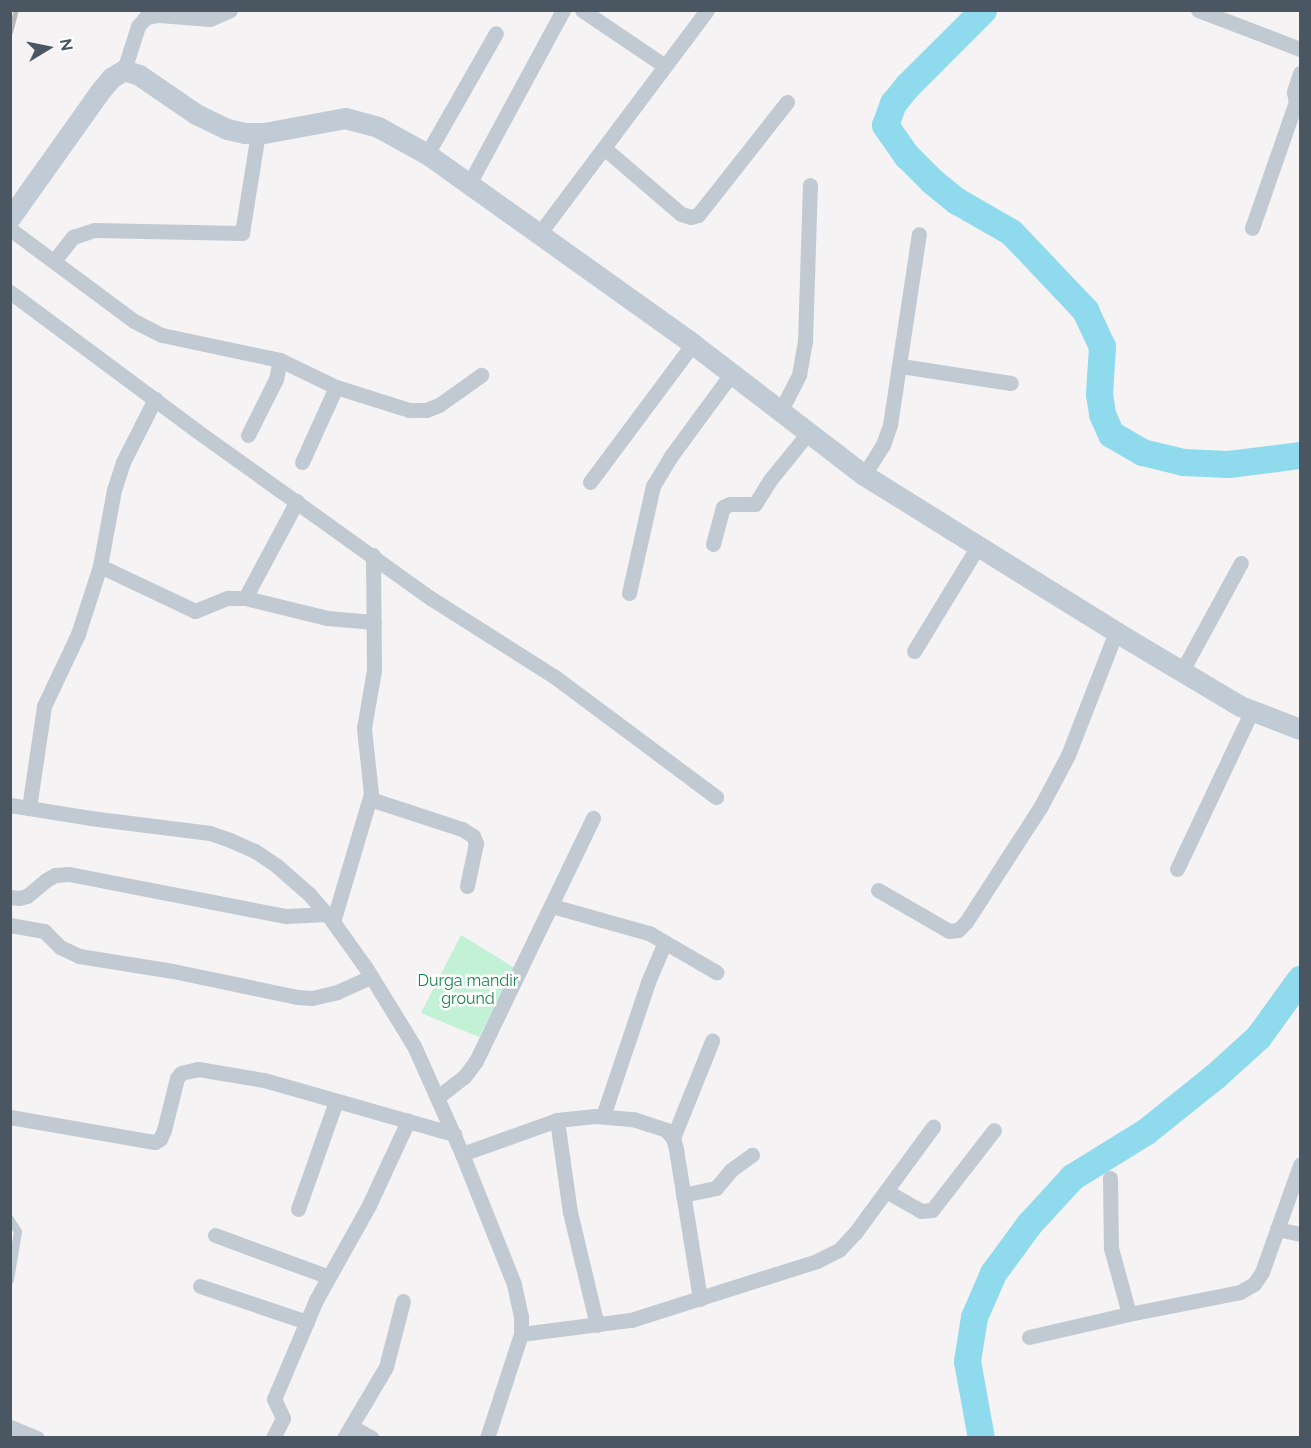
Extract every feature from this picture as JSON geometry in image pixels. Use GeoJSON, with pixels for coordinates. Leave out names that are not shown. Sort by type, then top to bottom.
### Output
{"type":"FeatureCollection","features":[{"type":"Feature","properties":{"kind":"street"},"geometry":{"type":"LineString","coordinates":[[10,218],[101,90],[111,78],[124,70],[138,27],[146,14],[210,19],[230,10]]}},
{"type":"Feature","properties":{"kind":"street"},"geometry":{"type":"LineString","coordinates":[[469,184],[563,10]]}},
{"type":"Feature","properties":{"kind":"street"},"geometry":{"type":"LineString","coordinates":[[582,10],[666,66]]}},
{"type":"Feature","properties":{"kind":"street"},"geometry":{"type":"LineString","coordinates":[[539,234],[707,10]]}},
{"type":"Feature","properties":{"kind":"street"},"geometry":{"type":"LineString","coordinates":[[1198,10],[1300,49]]}},
{"type":"Feature","properties":{"kind":"street"},"geometry":{"type":"LineString","coordinates":[[427,154],[496,33]]}},
{"type":"Feature","properties":{"kind":"street"},"geometry":{"type":"LineString","coordinates":[[124,70],[139,75],[196,114],[227,129],[258,133],[345,118],[378,127],[427,154],[693,344],[864,475],[1182,671],[1252,710],[1300,729]]}},
{"type":"Feature","properties":{"kind":"street"},"geometry":{"type":"LineString","coordinates":[[1252,228],[1298,104],[1294,92],[1300,73]]}},
{"type":"Feature","properties":{"kind":"street"},"geometry":{"type":"LineString","coordinates":[[604,148],[681,214],[691,217],[698,215],[787,102]]}},
{"type":"Feature","properties":{"kind":"street"},"geometry":{"type":"LineString","coordinates":[[54,261],[73,237],[94,230],[242,233],[258,133]]}},
{"type":"Feature","properties":{"kind":"street"},"geometry":{"type":"LineString","coordinates":[[780,412],[799,375],[805,342],[810,185]]}},
{"type":"Feature","properties":{"kind":"street"},"geometry":{"type":"LineString","coordinates":[[10,229],[149,330],[280,360],[336,387],[409,410],[426,410],[439,405],[481,375]]}},
{"type":"Feature","properties":{"kind":"street"},"geometry":{"type":"LineString","coordinates":[[864,475],[887,435],[901,366],[918,234]]}},
{"type":"Feature","properties":{"kind":"street"},"geometry":{"type":"LineString","coordinates":[[10,292],[432,599],[555,677],[716,797]]}},
{"type":"Feature","properties":{"kind":"street"},"geometry":{"type":"LineString","coordinates":[[590,482],[693,344]]}},
{"type":"Feature","properties":{"kind":"street"},"geometry":{"type":"LineString","coordinates":[[248,435],[276,379],[280,360]]}},
{"type":"Feature","properties":{"kind":"street"},"geometry":{"type":"LineString","coordinates":[[901,366],[1011,383]]}},
{"type":"Feature","properties":{"kind":"street"},"geometry":{"type":"LineString","coordinates":[[629,593],[653,486],[671,456],[732,373]]}},
{"type":"Feature","properties":{"kind":"street"},"geometry":{"type":"LineString","coordinates":[[302,462],[336,387]]}},
{"type":"Feature","properties":{"kind":"street"},"geometry":{"type":"LineString","coordinates":[[29,808],[44,706],[78,634],[100,566],[114,490],[123,462],[155,399]]}},
{"type":"Feature","properties":{"kind":"street"},"geometry":{"type":"LineString","coordinates":[[713,544],[723,507],[730,504],[755,504],[770,480],[808,433]]}},
{"type":"Feature","properties":{"kind":"street"},"geometry":{"type":"LineString","coordinates":[[245,598],[297,501]]}},
{"type":"Feature","properties":{"kind":"street"},"geometry":{"type":"LineString","coordinates":[[914,651],[978,546]]}},
{"type":"Feature","properties":{"kind":"street"},"geometry":{"type":"LineString","coordinates":[[330,918],[370,799],[371,782],[364,728],[374,670],[373,555]]}},
{"type":"Feature","properties":{"kind":"street"},"geometry":{"type":"LineString","coordinates":[[1182,671],[1240,563]]}},
{"type":"Feature","properties":{"kind":"street"},"geometry":{"type":"LineString","coordinates":[[100,566],[195,611],[228,598],[245,598],[327,618],[374,622]]}},
{"type":"Feature","properties":{"kind":"street"},"geometry":{"type":"LineString","coordinates":[[878,890],[949,931],[958,930],[966,922],[1041,806],[1068,755],[1116,632]]}},
{"type":"Feature","properties":{"kind":"street"},"geometry":{"type":"LineString","coordinates":[[1177,869],[1252,710]]}},
{"type":"Feature","properties":{"kind":"street"},"geometry":{"type":"LineString","coordinates":[[370,799],[462,829],[474,836],[476,843],[467,886]]}},
{"type":"Feature","properties":{"kind":"street"},"geometry":{"type":"LineString","coordinates":[[10,805],[90,819],[210,833],[230,840],[255,851],[277,866],[330,918],[371,977],[414,1046],[454,1134],[514,1284],[521,1316],[521,1334],[486,1437]]}},
{"type":"Feature","properties":{"kind":"street"},"geometry":{"type":"LineString","coordinates":[[438,1097],[464,1077],[476,1061],[593,818]]}},
{"type":"Feature","properties":{"kind":"street"},"geometry":{"type":"LineString","coordinates":[[10,897],[27,896],[46,880],[56,875],[69,874],[286,916],[330,918]]}},
{"type":"Feature","properties":{"kind":"street"},"geometry":{"type":"LineString","coordinates":[[552,906],[649,933],[716,972]]}},
{"type":"Feature","properties":{"kind":"street"},"geometry":{"type":"LineString","coordinates":[[10,925],[44,931],[60,947],[79,956],[173,971],[297,997],[312,998],[337,992],[371,977]]}},
{"type":"Feature","properties":{"kind":"street"},"geometry":{"type":"LineString","coordinates":[[603,1116],[648,982],[665,942]]}},
{"type":"Feature","properties":{"kind":"street"},"geometry":{"type":"LineString","coordinates":[[700,1299],[673,1138],[712,1041]]}},
{"type":"Feature","properties":{"kind":"street"},"geometry":{"type":"LineString","coordinates":[[10,1117],[154,1142],[160,1138],[164,1130],[177,1078],[181,1073],[198,1069],[264,1080],[454,1134]]}},
{"type":"Feature","properties":{"kind":"street"},"geometry":{"type":"LineString","coordinates":[[298,1209],[336,1101]]}},
{"type":"Feature","properties":{"kind":"street"},"geometry":{"type":"LineString","coordinates":[[462,1154],[557,1120],[603,1116],[657,1126],[673,1138]]}},
{"type":"Feature","properties":{"kind":"street"},"geometry":{"type":"LineString","coordinates":[[557,1120],[570,1212],[597,1325]]}},
{"type":"Feature","properties":{"kind":"street"},"geometry":{"type":"LineString","coordinates":[[273,1437],[283,1418],[274,1399],[307,1322],[369,1205],[408,1121]]}},
{"type":"Feature","properties":{"kind":"street"},"geometry":{"type":"LineString","coordinates":[[521,1334],[631,1320],[788,1272],[839,1250],[855,1233],[933,1127]]}},
{"type":"Feature","properties":{"kind":"street"},"geometry":{"type":"LineString","coordinates":[[886,1191],[921,1211],[932,1210],[994,1130]]}},
{"type":"Feature","properties":{"kind":"street"},"geometry":{"type":"LineString","coordinates":[[684,1195],[716,1188],[731,1170],[752,1155]]}},
{"type":"Feature","properties":{"kind":"street"},"geometry":{"type":"LineString","coordinates":[[1029,1337],[1240,1292],[1254,1284],[1262,1272],[1300,1165]]}},
{"type":"Feature","properties":{"kind":"street"},"geometry":{"type":"LineString","coordinates":[[1110,1178],[1111,1248],[1129,1314]]}},
{"type":"Feature","properties":{"kind":"street"},"geometry":{"type":"LineString","coordinates":[[1277,1228],[1300,1234]]}},
{"type":"Feature","properties":{"kind":"street"},"geometry":{"type":"LineString","coordinates":[[215,1235],[329,1277]]}},
{"type":"Feature","properties":{"kind":"street"},"geometry":{"type":"LineString","coordinates":[[200,1286],[307,1322]]}},
{"type":"Feature","properties":{"kind":"street"},"geometry":{"type":"LineString","coordinates":[[372,1437],[347,1432],[389,1360],[403,1301]]}},
{"type":"Feature","properties":{"kind":"street"},"geometry":{"type":"LineString","coordinates":[[10,1426],[37,1437]]}},
{"type":"Feature","properties":{"kind":"lane"},"geometry":{"type":"LineString","coordinates":[[10,1219],[18,1232],[10,1280]]}},
{"type":"Feature","properties":{"kind":"green space","name":"Durga mandir ground"},"geometry":{"type":"Polygon","coordinates":[[[461,935],[515,968],[479,1037],[421,1013],[461,935]]]}},
{"type":"Feature","properties":{"kind":"waterway"},"geometry":{"type":"LineString","coordinates":[[983,10],[893,103],[885,125],[907,156],[932,181],[957,201],[1011,232],[1085,310],[1102,346],[1099,394],[1102,414],[1111,434],[1142,452],[1183,462],[1228,464],[1300,455]]}},
{"type":"Feature","properties":{"kind":"waterway"},"geometry":{"type":"LineString","coordinates":[[981,1438],[967,1361],[974,1317],[993,1273],[1029,1224],[1072,1177],[1145,1132],[1215,1076],[1258,1037],[1300,979]]}},
{"type":"Feature","properties":{"kind":"railway"},"geometry":{"type":"LineString","coordinates":[[10,32],[16,10]]}}]}
